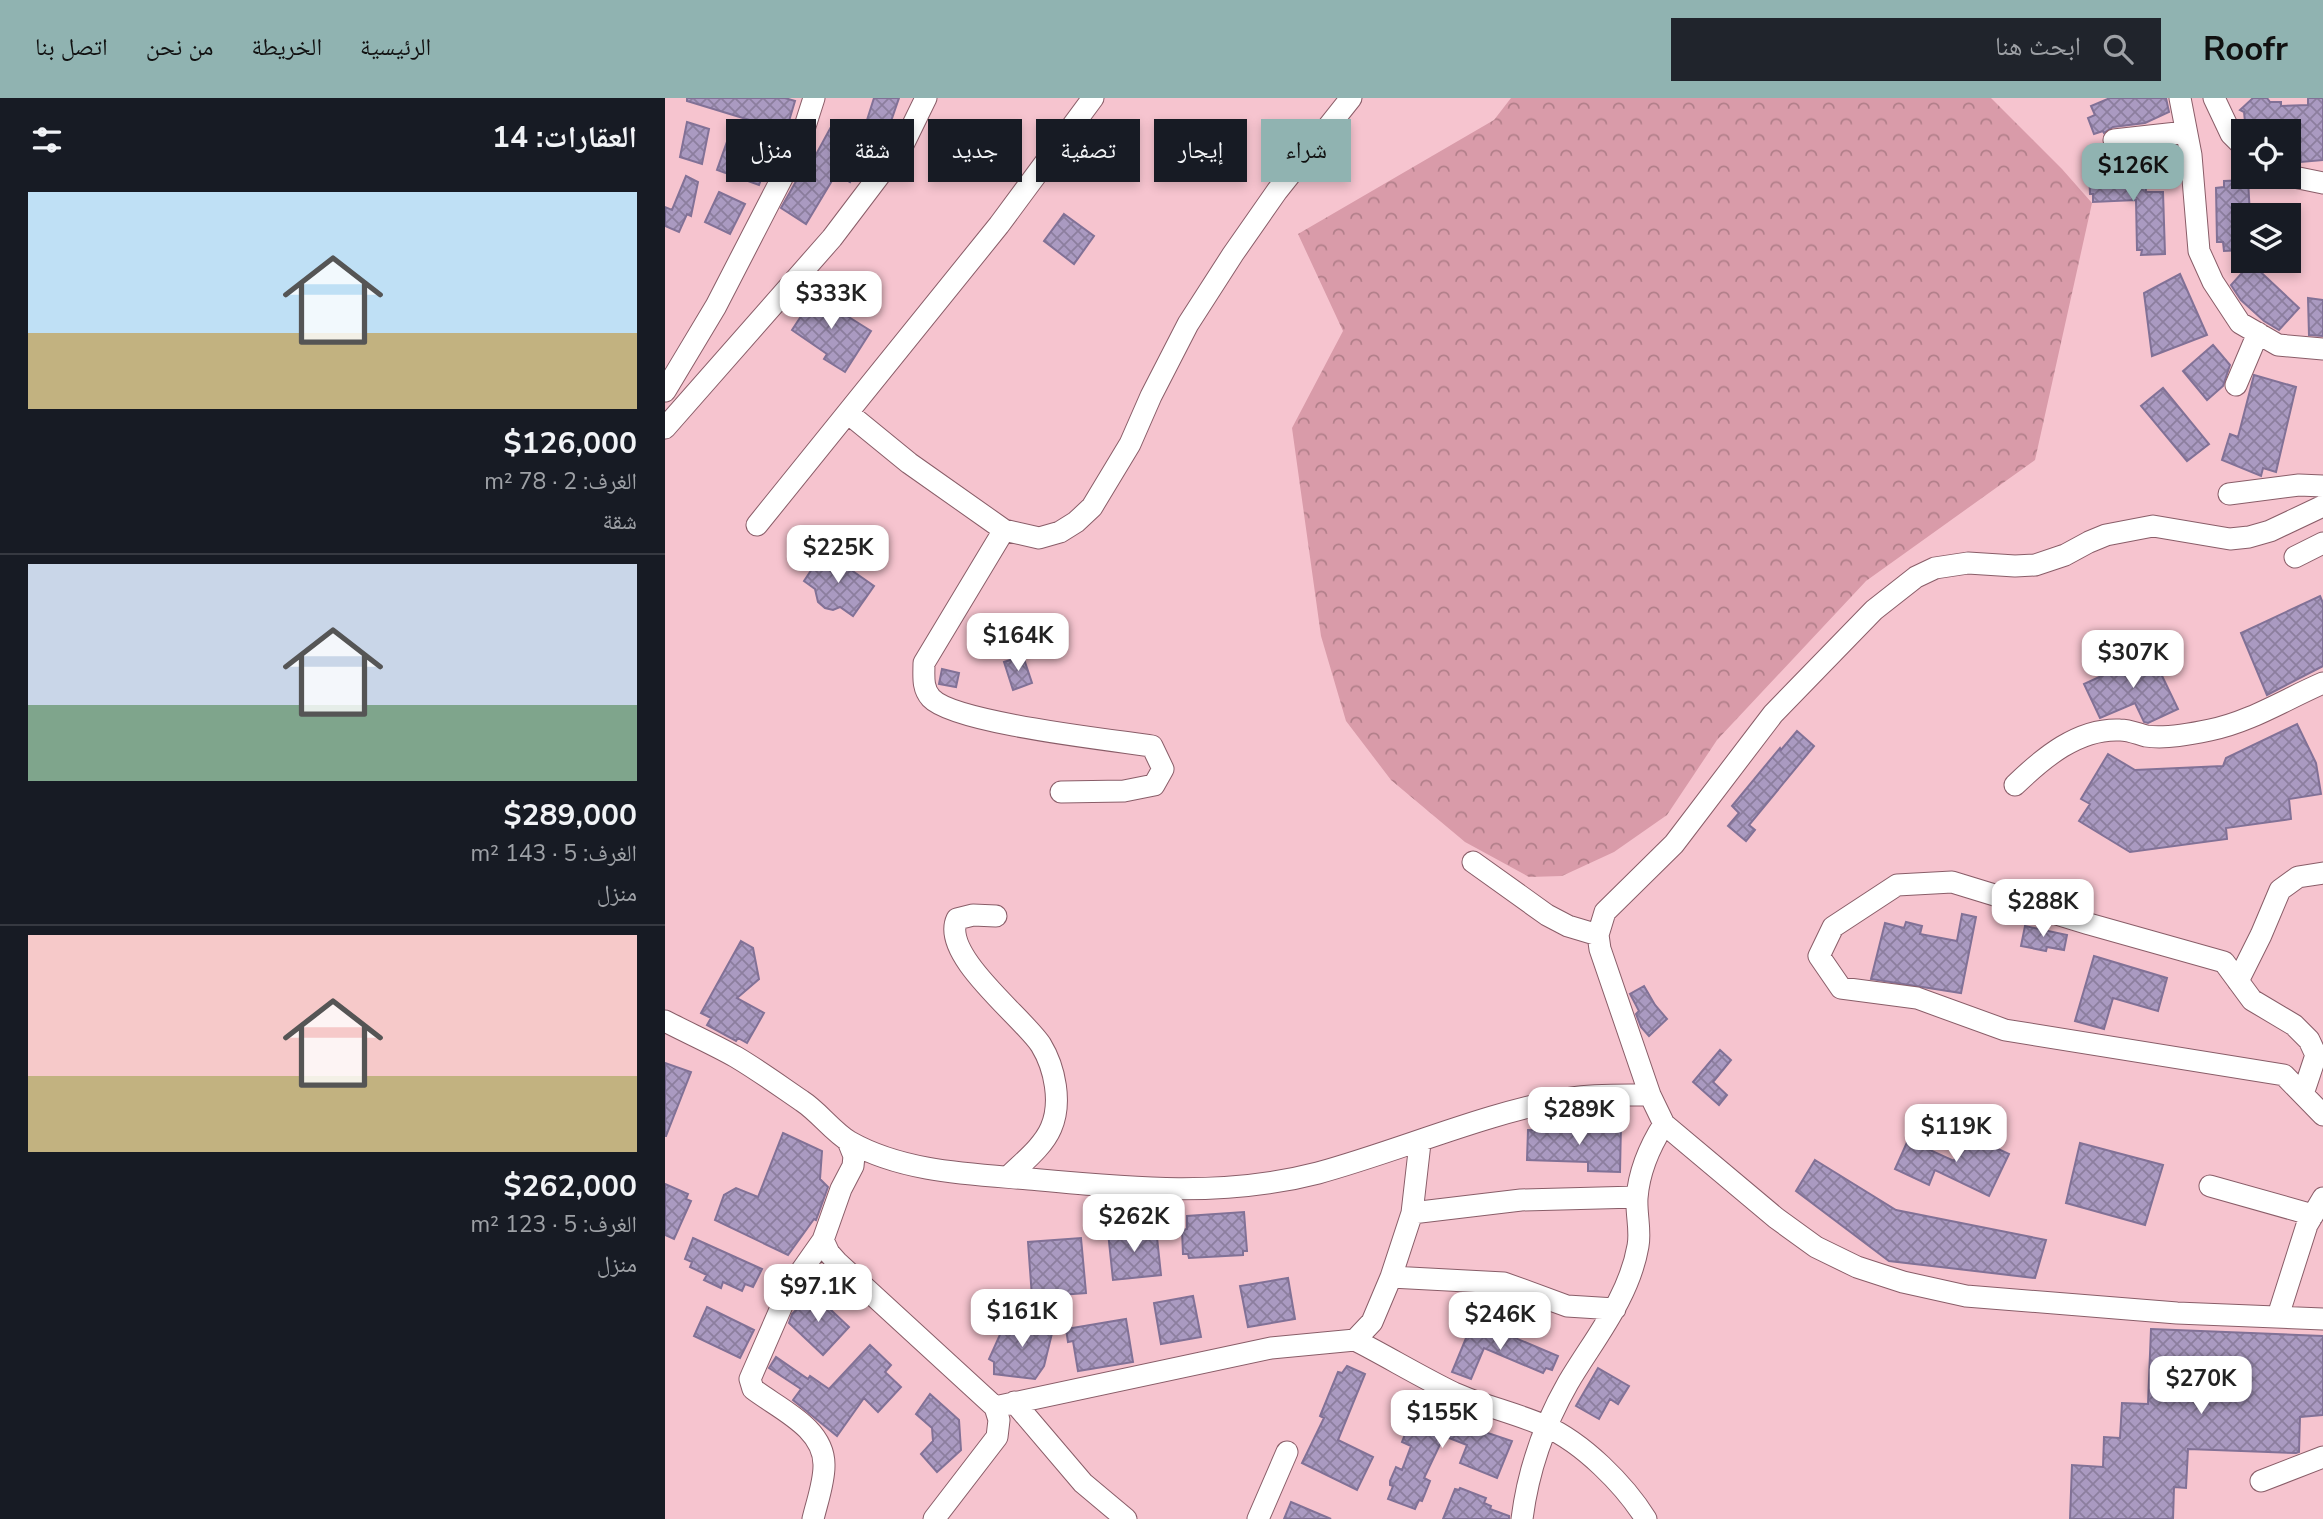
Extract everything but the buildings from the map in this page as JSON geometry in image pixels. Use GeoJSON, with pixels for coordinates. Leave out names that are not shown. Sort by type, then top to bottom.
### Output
{"type":"FeatureCollection","features":[{"type":"Feature","properties":{"kind":"street"},"geometry":{"type":"LineString","coordinates":[[665,391],[716,306],[799,145],[814,98]]}},
{"type":"Feature","properties":{"kind":"street"},"geometry":{"type":"LineString","coordinates":[[665,428],[832,238],[904,143],[926,98]]}},
{"type":"Feature","properties":{"kind":"street"},"geometry":{"type":"LineString","coordinates":[[757,525],[999,225],[1093,98]]}},
{"type":"Feature","properties":{"kind":"street"},"geometry":{"type":"LineString","coordinates":[[849,414],[909,463],[1005,530],[1039,538],[1061,532],[1092,507],[1130,444],[1151,396],[1203,300],[1277,191],[1351,98]]}},
{"type":"Feature","properties":{"kind":"street"},"geometry":{"type":"LineString","coordinates":[[2180,98],[2191,155],[2199,251],[2213,282],[2240,323],[2278,345],[2323,349]]}},
{"type":"Feature","properties":{"kind":"street"},"geometry":{"type":"LineString","coordinates":[[2214,98],[2231,134]]}},
{"type":"Feature","properties":{"kind":"street"},"geometry":{"type":"LineString","coordinates":[[2113,140],[2186,132]]}},
{"type":"Feature","properties":{"kind":"street"},"geometry":{"type":"LineString","coordinates":[[2301,178],[2323,183]]}},
{"type":"Feature","properties":{"kind":"street"},"geometry":{"type":"LineString","coordinates":[[2236,385],[2258,333]]}},
{"type":"Feature","properties":{"kind":"street"},"geometry":{"type":"LineString","coordinates":[[2229,494],[2288,486],[2323,486]]}},
{"type":"Feature","properties":{"kind":"street"},"geometry":{"type":"LineString","coordinates":[[2323,506],[2270,531],[2249,537],[2230,539],[2153,526],[2106,535],[2065,555],[2035,565],[1968,563],[1935,568],[1916,577],[1874,610],[1773,714],[1674,844],[1605,912],[1598,935],[1600,949],[1650,1095],[1664,1124],[1776,1218],[1816,1247],[1857,1267],[1903,1282],[1966,1296],[2177,1313],[2323,1319]]}},
{"type":"Feature","properties":{"kind":"street"},"geometry":{"type":"LineString","coordinates":[[1005,530],[924,663],[924,688],[933,701],[949,709],[980,717],[1072,737],[1152,746],[1163,769],[1154,785],[1124,791],[1061,792]]}},
{"type":"Feature","properties":{"kind":"street"},"geometry":{"type":"LineString","coordinates":[[2295,557],[2323,543]]}},
{"type":"Feature","properties":{"kind":"street"},"geometry":{"type":"LineString","coordinates":[[2015,785],[2046,757],[2083,737],[2123,729],[2146,736],[2209,730],[2253,716],[2323,683]]}},
{"type":"Feature","properties":{"kind":"street"},"geometry":{"type":"LineString","coordinates":[[1473,862],[1547,915],[1568,926],[1598,935]]}},
{"type":"Feature","properties":{"kind":"street"},"geometry":{"type":"LineString","coordinates":[[2238,981],[2280,890],[2298,877],[2323,873]]}},
{"type":"Feature","properties":{"kind":"street"},"geometry":{"type":"LineString","coordinates":[[2303,1094],[2316,1055],[2309,1040],[2294,1025],[2252,1000],[2224,962],[1952,882],[1897,885],[1833,927],[1819,956],[1841,988],[1917,998],[2005,1030],[2284,1075],[2323,1115]]}},
{"type":"Feature","properties":{"kind":"street"},"geometry":{"type":"LineString","coordinates":[[996,916],[964,916],[957,919],[954,932],[974,971],[1041,1045],[1052,1073],[1056,1093],[1051,1127],[1044,1140],[1008,1177]]}},
{"type":"Feature","properties":{"kind":"street"},"geometry":{"type":"LineString","coordinates":[[665,1021],[735,1057],[805,1103],[848,1141],[876,1154],[941,1170],[1163,1191],[1230,1188],[1293,1180],[1420,1143],[1492,1118],[1571,1098],[1616,1094],[1650,1095]]}},
{"type":"Feature","properties":{"kind":"street"},"geometry":{"type":"LineString","coordinates":[[1522,1519],[1534,1462],[1546,1426],[1568,1384],[1615,1309],[1627,1282],[1639,1245],[1637,1197],[1649,1149],[1664,1124]]}},
{"type":"Feature","properties":{"kind":"street"},"geometry":{"type":"LineString","coordinates":[[813,1519],[823,1477],[821,1448],[810,1431],[753,1389],[750,1380],[790,1287],[823,1240],[854,1159],[848,1141]]}},
{"type":"Feature","properties":{"kind":"street"},"geometry":{"type":"LineString","coordinates":[[1355,1340],[1372,1322],[1391,1277],[1412,1213],[1420,1143]]}},
{"type":"Feature","properties":{"kind":"street"},"geometry":{"type":"LineString","coordinates":[[850,1173],[876,1154]]}},
{"type":"Feature","properties":{"kind":"street"},"geometry":{"type":"LineString","coordinates":[[2210,1186],[2318,1206],[2307,1225],[2278,1316]]}},
{"type":"Feature","properties":{"kind":"street"},"geometry":{"type":"LineString","coordinates":[[1412,1213],[1521,1200],[1637,1197]]}},
{"type":"Feature","properties":{"kind":"street"},"geometry":{"type":"LineString","coordinates":[[823,1240],[837,1262],[1004,1404],[1083,1483],[1126,1519]]}},
{"type":"Feature","properties":{"kind":"street"},"geometry":{"type":"LineString","coordinates":[[1391,1277],[1504,1283],[1567,1306],[1615,1309]]}},
{"type":"Feature","properties":{"kind":"street"},"geometry":{"type":"LineString","coordinates":[[1004,1404],[1271,1348],[1355,1340],[1456,1394],[1546,1426],[1579,1448],[1614,1478],[1633,1498],[1646,1519]]}},
{"type":"Feature","properties":{"kind":"street"},"geometry":{"type":"LineString","coordinates":[[934,1519],[997,1437],[1004,1404]]}},
{"type":"Feature","properties":{"kind":"street"},"geometry":{"type":"LineString","coordinates":[[1258,1519],[1287,1452]]}},
{"type":"Feature","properties":{"kind":"street"},"geometry":{"type":"LineString","coordinates":[[2261,1481],[2323,1457]]}},
{"type":"Feature","properties":{"kind":"green space"},"geometry":{"type":"Polygon","coordinates":[[[1511,98],[1991,98],[2092,203],[2035,460],[1866,581],[1717,740],[1667,815],[1614,852],[1562,876],[1529,877],[1465,842],[1391,780],[1346,721],[1321,636],[1292,428],[1343,331],[1298,234],[1494,120],[1511,98]]]}}]}
